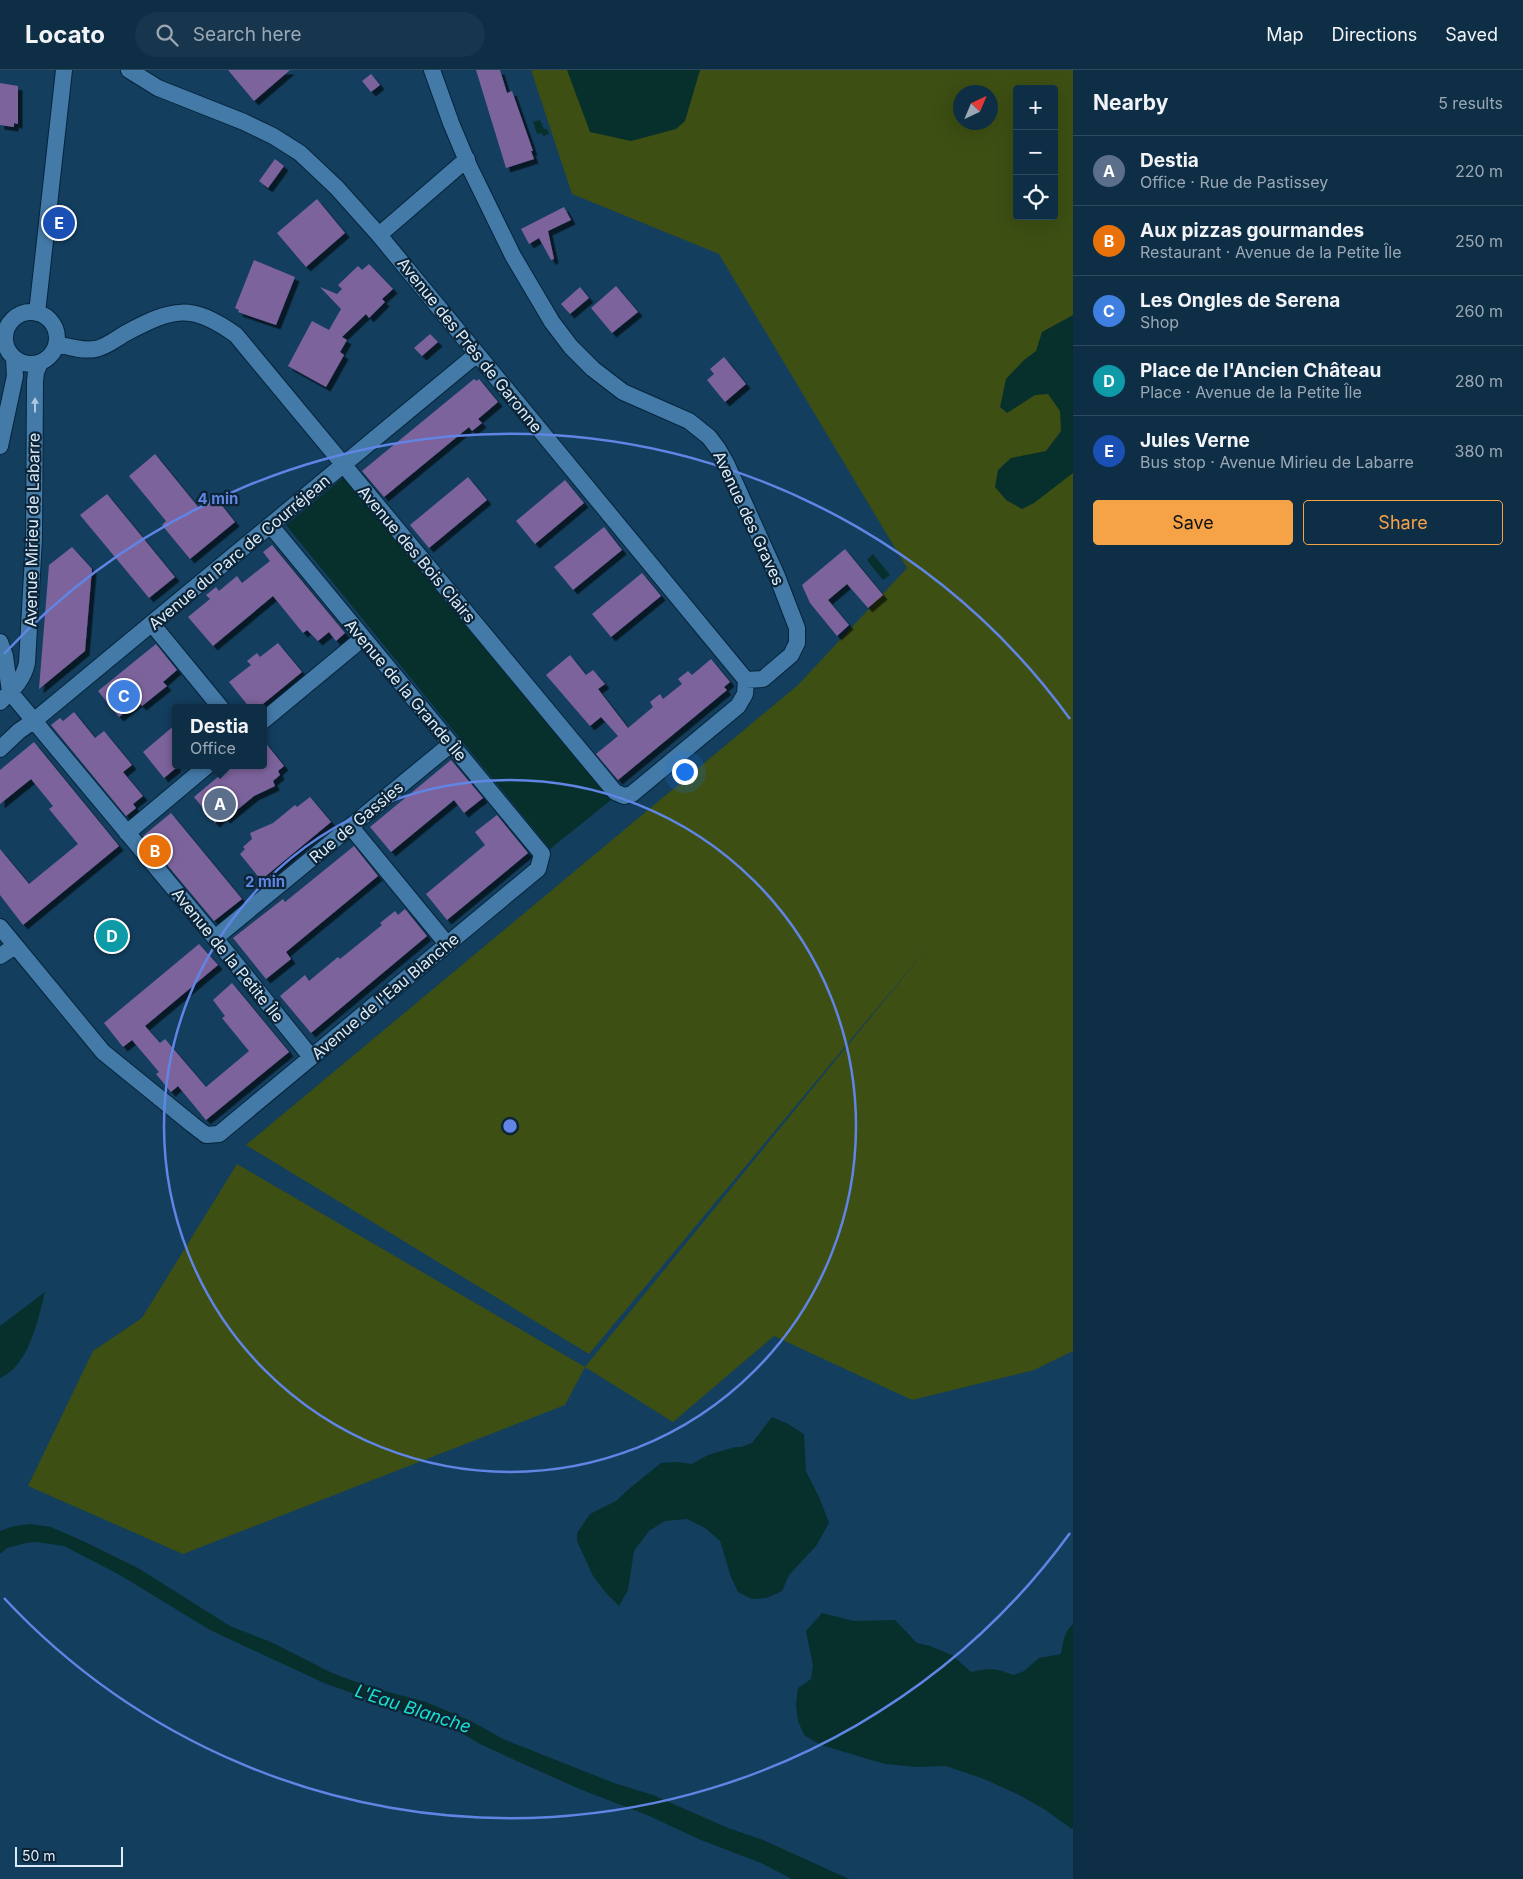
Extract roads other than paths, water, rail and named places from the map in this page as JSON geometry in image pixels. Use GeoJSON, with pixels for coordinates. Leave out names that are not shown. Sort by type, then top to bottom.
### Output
{"type":"FeatureCollection","features":[{"type":"Feature","properties":{"kind":"street"},"geometry":{"type":"LineString","coordinates":[[57,344],[57,336],[51,321],[37,313],[64,70]]}},
{"type":"Feature","properties":{"kind":"street","name":"Avenue des Près de Garonne"},"geometry":{"type":"LineString","coordinates":[[129,70],[158,88],[244,122],[273,136],[300,153],[337,188],[379,235],[477,354],[745,687]]}},
{"type":"Feature","properties":{"kind":"street","name":"Avenue des Graves"},"geometry":{"type":"LineString","coordinates":[[432,70],[451,123],[467,159],[518,263],[552,322],[571,348],[592,369],[623,392],[689,421],[709,438],[718,449],[777,576],[797,628],[797,644],[791,655],[763,679],[745,687]]}},
{"type":"Feature","properties":{"kind":"street"},"geometry":{"type":"LineString","coordinates":[[379,235],[467,159]]}},
{"type":"Feature","properties":{"kind":"street","name":"Avenue des Bois Clairs"},"geometry":{"type":"LineString","coordinates":[[57,344],[86,350],[98,349],[128,332],[171,313],[184,312],[202,315],[222,324],[236,334],[615,792],[624,796],[632,794],[738,706],[745,687]]}},
{"type":"Feature","properties":{"kind":"street","name":"Avenue Mirieu de Labarre"},"geometry":{"type":"LineString","coordinates":[[0,446],[15,376],[14,358],[6,345],[3,328],[22,314],[37,313]]}},
{"type":"Feature","properties":{"kind":"street","name":"Avenue Mirieu de Labarre"},"geometry":{"type":"LineString","coordinates":[[5,697],[21,679],[27,664],[34,538],[34,381],[40,363],[48,359],[54,352],[57,344]]}},
{"type":"Feature","properties":{"kind":"street","name":"Avenue du Parc de Courréjean"},"geometry":{"type":"LineString","coordinates":[[0,749],[19,731],[152,624],[477,354]]}},
{"type":"Feature","properties":{"kind":"street"},"geometry":{"type":"LineString","coordinates":[[14,358],[26,364],[40,363]]}},
{"type":"Feature","properties":{"kind":"street","name":"Avenue de la Grande Île"},"geometry":{"type":"LineString","coordinates":[[271,526],[542,854]]}},
{"type":"Feature","properties":{"kind":"street"},"geometry":{"type":"LineString","coordinates":[[152,624],[219,704]]}},
{"type":"Feature","properties":{"kind":"street"},"geometry":{"type":"LineString","coordinates":[[267,718],[363,638]]}},
{"type":"Feature","properties":{"kind":"street"},"geometry":{"type":"LineString","coordinates":[[0,642],[7,666],[5,697]]}},
{"type":"Feature","properties":{"kind":"street"},"geometry":{"type":"LineString","coordinates":[[7,666],[27,664]]}},
{"type":"Feature","properties":{"kind":"street","name":"Avenue de la Petite Île"},"geometry":{"type":"LineString","coordinates":[[5,697],[35,720],[311,1057]]}},
{"type":"Feature","properties":{"kind":"street","name":"Rue de Gassies"},"geometry":{"type":"LineString","coordinates":[[215,938],[451,744]]}},
{"type":"Feature","properties":{"kind":"street"},"geometry":{"type":"LineString","coordinates":[[127,832],[203,769]]}},
{"type":"Feature","properties":{"kind":"street"},"geometry":{"type":"LineString","coordinates":[[351,827],[447,944]]}},
{"type":"Feature","properties":{"kind":"street","name":"Avenue de l'Eau Blanche"},"geometry":{"type":"LineString","coordinates":[[15,946],[103,1052],[206,1135],[220,1134],[538,869],[542,854]]}},
{"type":"Feature","properties":{"kind":"street"},"geometry":{"type":"LineString","coordinates":[[0,927],[15,946],[0,956]]}},
{"type":"Feature","properties":{"kind":"water"},"geometry":{"type":"Polygon","coordinates":[[[567,70],[700,70],[685,121],[676,129],[631,141],[590,132],[567,70]]]}},
{"type":"Feature","properties":{"kind":"water"},"geometry":{"type":"Polygon","coordinates":[[[540,120],[544,129],[547,129],[549,134],[543,136],[542,133],[537,134],[533,122],[540,120]]]}},
{"type":"Feature","properties":{"kind":"water"},"geometry":{"type":"Polygon","coordinates":[[[1073,315],[1073,473],[1034,503],[1022,509],[1006,500],[995,487],[998,470],[1011,458],[1046,451],[1061,431],[1060,411],[1048,394],[1035,395],[1007,413],[1000,407],[1006,379],[1024,360],[1036,351],[1042,332],[1073,315]]]}},
{"type":"Feature","properties":{"kind":"water"},"geometry":{"type":"Polygon","coordinates":[[[344,477],[611,800],[550,849],[286,525],[344,477]]]}},
{"type":"Feature","properties":{"kind":"water"},"geometry":{"type":"Polygon","coordinates":[[[873,554],[890,575],[883,580],[867,560],[873,554]]]}},
{"type":"Feature","properties":{"kind":"water"},"geometry":{"type":"Polygon","coordinates":[[[45,1292],[31,1341],[25,1353],[10,1372],[0,1378],[0,1326],[45,1292]]]}},
{"type":"Feature","properties":{"kind":"water"},"geometry":{"type":"Polygon","coordinates":[[[772,1417],[804,1434],[806,1471],[829,1523],[816,1546],[789,1575],[782,1591],[767,1598],[752,1599],[738,1592],[731,1577],[720,1541],[705,1528],[687,1519],[665,1521],[649,1531],[634,1551],[628,1590],[619,1606],[593,1576],[577,1541],[577,1533],[590,1514],[616,1501],[661,1463],[678,1462],[692,1464],[708,1455],[752,1443],[772,1417]]]}},
{"type":"Feature","properties":{"kind":"water","name":"L'Eau Blanche"},"geometry":{"type":"Polygon","coordinates":[[[30,1524],[51,1527],[138,1568],[230,1626],[273,1643],[332,1673],[373,1688],[426,1702],[471,1721],[503,1739],[614,1783],[653,1795],[728,1828],[763,1840],[849,1879],[792,1879],[761,1863],[582,1790],[480,1744],[460,1732],[324,1683],[210,1630],[120,1575],[64,1546],[36,1542],[26,1543],[7,1548],[0,1554],[0,1531],[14,1526],[30,1524]]]}},
{"type":"Feature","properties":{"kind":"water"},"geometry":{"type":"Polygon","coordinates":[[[822,1613],[854,1621],[895,1620],[917,1643],[952,1655],[971,1672],[992,1669],[1013,1675],[1024,1671],[1039,1658],[1061,1654],[1066,1634],[1073,1624],[1072,1829],[1044,1809],[984,1779],[946,1766],[917,1767],[885,1764],[821,1745],[804,1735],[798,1721],[796,1705],[798,1688],[811,1679],[813,1666],[806,1631],[822,1613]]]}},
{"type":"Feature","properties":{"kind":"place","name":"Jules Verne"},"geometry":{"type":"Point","coordinates":[59,223]}},
{"type":"Feature","properties":{"kind":"place","name":"Les Ongles de Serena"},"geometry":{"type":"Point","coordinates":[124,696]}},
{"type":"Feature","properties":{"kind":"place","name":"Destia"},"geometry":{"type":"Point","coordinates":[220,804]}},
{"type":"Feature","properties":{"kind":"place","name":"Aux pizzas gourmandes"},"geometry":{"type":"Point","coordinates":[155,851]}},
{"type":"Feature","properties":{"kind":"place","name":"Place de l'Ancien Château"},"geometry":{"type":"Point","coordinates":[112,936]}}]}
